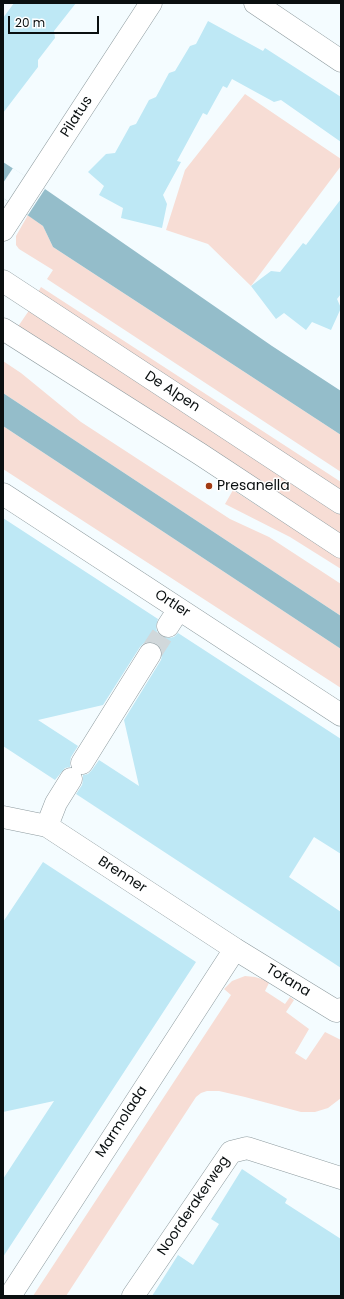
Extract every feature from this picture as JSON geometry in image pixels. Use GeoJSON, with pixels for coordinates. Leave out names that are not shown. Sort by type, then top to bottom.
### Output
{"type":"FeatureCollection","features":[{"type":"Feature","properties":{"kind":"street","name":"Pilatus"},"geometry":{"type":"LineString","coordinates":[[3,230],[151,3]]}},
{"type":"Feature","properties":{"kind":"street"},"geometry":{"type":"LineString","coordinates":[[255,3],[341,61]]}},
{"type":"Feature","properties":{"kind":"street","name":"De Alpen"},"geometry":{"type":"LineString","coordinates":[[3,281],[341,503]]}},
{"type":"Feature","properties":{"kind":"street"},"geometry":{"type":"LineString","coordinates":[[3,329],[200,454],[341,547]]}},
{"type":"Feature","properties":{"kind":"street","name":"Ortler"},"geometry":{"type":"LineString","coordinates":[[3,494],[174,618],[341,715]]}},
{"type":"Feature","properties":{"kind":"street"},"geometry":{"type":"LineString","coordinates":[[47,826],[56,803],[150,654]]}},
{"type":"Feature","properties":{"kind":"street","name":"Brenner"},"geometry":{"type":"LineString","coordinates":[[3,818],[47,826],[235,949]]}},
{"type":"Feature","properties":{"kind":"street","name":"Tofana"},"geometry":{"type":"LineString","coordinates":[[235,949],[336,1011],[341,1010]]}},
{"type":"Feature","properties":{"kind":"street","name":"Marmolada"},"geometry":{"type":"LineString","coordinates":[[10,1296],[235,949]]}},
{"type":"Feature","properties":{"kind":"street","name":"Noorderakerweg"},"geometry":{"type":"LineString","coordinates":[[133,1296],[231,1152],[247,1148],[341,1178]]}},
{"type":"Feature","properties":{"kind":"shaded area"},"geometry":{"type":"Polygon","coordinates":[[[245,94],[341,159],[341,166],[251,286],[208,244],[166,230],[185,170],[245,94]]]}},
{"type":"Feature","properties":{"kind":"shaded area"},"geometry":{"type":"Polygon","coordinates":[[[28,215],[43,226],[53,247],[341,435],[341,472],[47,279],[53,270],[19,249],[16,245],[16,236],[28,215]]]}},
{"type":"Feature","properties":{"kind":"shaded area"},"geometry":{"type":"Polygon","coordinates":[[[41,287],[341,482],[341,493],[37,294],[41,287]]]}},
{"type":"Feature","properties":{"kind":"shaded area"},"geometry":{"type":"Polygon","coordinates":[[[30,309],[341,514],[341,539],[17,328],[30,309]]]}},
{"type":"Feature","properties":{"kind":"shaded area"},"geometry":{"type":"Polygon","coordinates":[[[3,361],[21,373],[81,422],[230,519],[269,537],[341,584],[341,616],[3,393],[3,361]]]}},
{"type":"Feature","properties":{"kind":"shaded area"},"geometry":{"type":"Polygon","coordinates":[[[3,426],[341,649],[341,688],[3,469],[3,426]]]}},
{"type":"Feature","properties":{"kind":"shaded area"},"geometry":{"type":"Polygon","coordinates":[[[233,490],[341,559],[341,569],[290,537],[225,504],[233,490]]]}},
{"type":"Feature","properties":{"kind":"shaded area"},"geometry":{"type":"Polygon","coordinates":[[[245,976],[265,980],[269,983],[265,991],[285,1004],[290,997],[294,1000],[286,1012],[309,1029],[295,1053],[306,1060],[325,1032],[341,1040],[341,1098],[328,1108],[315,1112],[301,1112],[219,1091],[207,1091],[201,1093],[196,1097],[66,1296],[33,1296],[231,995],[224,989],[232,981],[245,976]]]}},
{"type":"Feature","properties":{"kind":"water"},"geometry":{"type":"Polygon","coordinates":[[[3,162],[45,189],[272,346],[341,391],[341,435],[53,247],[43,226],[3,198],[3,162]]]}},
{"type":"Feature","properties":{"kind":"water"},"geometry":{"type":"Polygon","coordinates":[[[3,393],[341,616],[341,649],[3,426],[3,393]]]}},
{"type":"Feature","properties":{"kind":"pier"},"geometry":{"type":"Polygon","coordinates":[[[13,168],[45,189],[28,215],[3,198],[3,183],[13,168]]]}},
{"type":"Feature","properties":{"kind":"building"},"geometry":{"type":"Polygon","coordinates":[[[14,3],[76,3],[54,31],[55,38],[38,60],[38,67],[3,113],[3,18],[14,3]]]}},
{"type":"Feature","properties":{"kind":"building"},"geometry":{"type":"Polygon","coordinates":[[[208,21],[263,51],[265,48],[341,97],[341,142],[281,100],[274,102],[232,79],[227,88],[223,86],[207,115],[203,113],[177,161],[181,162],[163,195],[167,204],[162,228],[121,218],[123,208],[99,195],[104,186],[88,172],[106,154],[115,153],[130,126],[136,124],[149,100],[156,97],[169,73],[175,71],[190,46],[196,44],[208,21]]]}},
{"type":"Feature","properties":{"kind":"building"},"geometry":{"type":"Polygon","coordinates":[[[341,199],[341,294],[337,299],[341,308],[331,330],[312,322],[306,330],[284,313],[276,319],[251,286],[271,271],[280,272],[303,243],[306,245],[341,199]]]}},
{"type":"Feature","properties":{"kind":"building"},"geometry":{"type":"Polygon","coordinates":[[[3,518],[158,619],[156,626],[157,632],[161,636],[168,638],[174,637],[178,633],[341,739],[341,854],[314,837],[289,877],[341,912],[341,968],[76,794],[82,785],[83,775],[88,774],[99,760],[139,786],[124,720],[161,660],[161,648],[157,644],[150,642],[144,643],[140,647],[103,705],[38,720],[78,746],[71,757],[70,767],[65,768],[55,780],[3,746],[3,518]]]}},
{"type":"Feature","properties":{"kind":"building"},"geometry":{"type":"Polygon","coordinates":[[[43,862],[196,962],[3,1257],[3,1179],[54,1101],[3,1112],[3,922],[43,862]]]}},
{"type":"Feature","properties":{"kind":"building"},"geometry":{"type":"Polygon","coordinates":[[[242,1169],[287,1199],[285,1203],[341,1239],[341,1296],[152,1296],[178,1255],[193,1265],[219,1224],[211,1219],[242,1169]]]}},
{"type":"Feature","properties":{"kind":"tunnel"},"geometry":{"type":"LineString","coordinates":[[150,654],[168,626]]}},
{"type":"Feature","properties":{"kind":"place","name":"Presanella"},"geometry":{"type":"Point","coordinates":[209,486]}}]}
